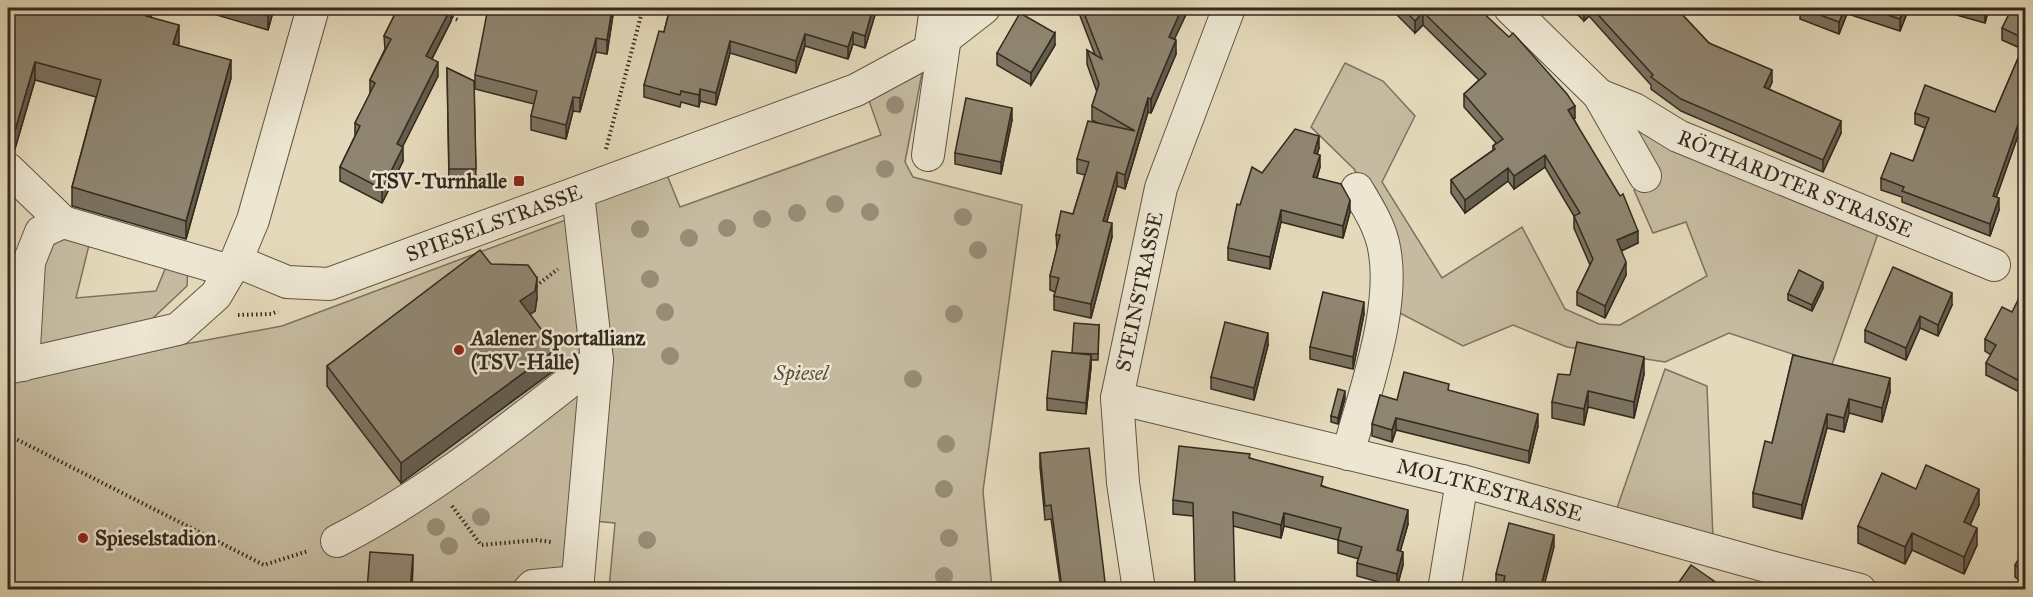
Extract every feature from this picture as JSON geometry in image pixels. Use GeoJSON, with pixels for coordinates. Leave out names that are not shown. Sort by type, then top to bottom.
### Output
{"type":"FeatureCollection","features":[{"type":"Feature","properties":{"kind":"street"},"geometry":{"type":"LineString","coordinates":[[8,168],[63,222],[41,232],[29,262],[15,367],[178,329],[216,295],[233,266],[253,220],[312,8]]}},
{"type":"Feature","properties":{"kind":"street"},"geometry":{"type":"LineString","coordinates":[[928,155],[938,44],[936,8]]}},
{"type":"Feature","properties":{"kind":"street","name":"SPIESELSTRASSE"},"geometry":{"type":"LineString","coordinates":[[63,222],[287,282],[329,284],[587,191],[856,90],[938,44],[984,8]]}},
{"type":"Feature","properties":{"kind":"street","name":"STEINSTRASSE"},"geometry":{"type":"LineString","coordinates":[[1139,590],[1123,483],[1117,398],[1161,188],[1229,8]]}},
{"type":"Feature","properties":{"kind":"street"},"geometry":{"type":"LineString","coordinates":[[1510,8],[1599,95],[1645,176]]}},
{"type":"Feature","properties":{"kind":"street","name":"RÖTHARDTER STRASSE"},"geometry":{"type":"LineString","coordinates":[[1599,95],[1634,108],[1688,140],[1994,265]]}},
{"type":"Feature","properties":{"kind":"street"},"geometry":{"type":"LineString","coordinates":[[1348,454],[1386,309],[1383,244],[1374,219],[1357,189]]}},
{"type":"Feature","properties":{"kind":"street"},"geometry":{"type":"LineString","coordinates":[[529,590],[533,586],[578,586],[597,360],[587,191]]}},
{"type":"Feature","properties":{"kind":"street"},"geometry":{"type":"LineString","coordinates":[[337,541],[382,518],[597,360]]}},
{"type":"Feature","properties":{"kind":"street","name":"MOLTKESTRASSE"},"geometry":{"type":"LineString","coordinates":[[1117,398],[1462,481],[1771,579],[1860,590]]}},
{"type":"Feature","properties":{"kind":"street"},"geometry":{"type":"LineString","coordinates":[[1444,590],[1462,481]]}},
{"type":"Feature","properties":{"kind":"path"},"geometry":{"type":"LineString","coordinates":[[587,191],[643,8]]}},
{"type":"Feature","properties":{"kind":"path"},"geometry":{"type":"LineString","coordinates":[[442,12],[458,20]]}},
{"type":"Feature","properties":{"kind":"path"},"geometry":{"type":"LineString","coordinates":[[234,315],[271,314],[280,309]]}},
{"type":"Feature","properties":{"kind":"path"},"geometry":{"type":"LineString","coordinates":[[8,451],[14,438],[264,565],[337,541]]}},
{"type":"Feature","properties":{"kind":"path"},"geometry":{"type":"LineString","coordinates":[[434,481],[481,545],[537,540],[582,546]]}},
{"type":"Feature","properties":{"kind":"green space"},"geometry":{"type":"Polygon","coordinates":[[[1345,63],[1383,81],[1415,116],[1382,182],[1442,278],[1522,227],[1565,309],[1599,324],[1620,325],[1707,276],[1686,222],[1653,233],[1634,190],[1660,176],[1625,117],[1879,231],[1831,367],[1729,333],[1665,362],[1567,347],[1513,325],[1463,346],[1396,311],[1383,217],[1354,169],[1311,127],[1345,63]]]}},
{"type":"Feature","properties":{"kind":"green space","name":"Spiesel"},"geometry":{"type":"Polygon","coordinates":[[[923,68],[905,162],[913,177],[1022,205],[983,491],[992,589],[609,589],[615,523],[593,521],[590,200],[665,170],[680,207],[881,135],[867,95],[923,68]]]}},
{"type":"Feature","properties":{"kind":"green space"},"geometry":{"type":"Polygon","coordinates":[[[571,218],[589,352],[566,589],[8,589],[8,377],[282,326],[571,218]]]}},
{"type":"Feature","properties":{"kind":"green space"},"geometry":{"type":"Polygon","coordinates":[[[92,233],[76,298],[156,291],[170,257],[188,265],[187,286],[152,319],[24,352],[43,234],[92,233]]]}},
{"type":"Feature","properties":{"kind":"green space"},"geometry":{"type":"Polygon","coordinates":[[[1665,369],[1707,386],[1713,539],[1616,511],[1665,369]]]}},
{"type":"Feature","properties":{"kind":"building"},"geometry":{"type":"Polygon","coordinates":[[[8,8],[149,8],[146,16],[179,25],[173,44],[231,60],[186,221],[72,187],[101,80],[35,62],[14,134],[8,134],[8,8]]]}},
{"type":"Feature","properties":{"kind":"building"},"geometry":{"type":"Polygon","coordinates":[[[249,8],[270,8],[268,13],[249,8]]]}},
{"type":"Feature","properties":{"kind":"building"},"geometry":{"type":"Polygon","coordinates":[[[398,8],[451,8],[426,56],[438,62],[397,144],[403,147],[382,189],[340,167],[360,126],[355,123],[375,83],[370,80],[391,39],[384,36],[398,8]]]}},
{"type":"Feature","properties":{"kind":"building"},"geometry":{"type":"Polygon","coordinates":[[[488,8],[612,8],[607,40],[596,38],[580,98],[573,97],[566,125],[531,116],[537,91],[475,75],[488,8]]]}},
{"type":"Feature","properties":{"kind":"building"},"geometry":{"type":"Polygon","coordinates":[[[670,8],[873,8],[865,36],[853,32],[848,47],[805,34],[796,61],[730,41],[716,93],[700,89],[699,95],[681,91],[680,95],[644,85],[659,31],[664,32],[670,8]]]}},
{"type":"Feature","properties":{"kind":"building"},"geometry":{"type":"Polygon","coordinates":[[[1082,8],[1182,8],[1169,37],[1176,40],[1151,99],[1148,98],[1125,175],[1117,172],[1103,221],[1112,223],[1091,304],[1054,296],[1059,278],[1050,276],[1060,235],[1056,235],[1061,211],[1073,214],[1089,162],[1077,159],[1088,121],[1135,131],[1092,106],[1099,84],[1087,50],[1102,59],[1082,8]]]}},
{"type":"Feature","properties":{"kind":"building"},"geometry":{"type":"Polygon","coordinates":[[[1402,8],[1478,8],[1509,37],[1513,33],[1567,94],[1575,106],[1568,110],[1620,196],[1623,194],[1638,231],[1617,240],[1626,262],[1605,306],[1577,292],[1593,259],[1574,216],[1580,213],[1545,155],[1514,176],[1508,168],[1465,200],[1451,180],[1495,149],[1493,146],[1503,139],[1464,94],[1486,74],[1423,12],[1415,21],[1402,8]]]}},
{"type":"Feature","properties":{"kind":"building"},"geometry":{"type":"Polygon","coordinates":[[[1592,8],[1676,8],[1709,43],[1772,70],[1764,87],[1841,121],[1823,160],[1681,99],[1651,77],[1653,75],[1592,8]]]}},
{"type":"Feature","properties":{"kind":"building"},"geometry":{"type":"Polygon","coordinates":[[[1801,8],[1845,8],[1839,22],[1801,8]]]}},
{"type":"Feature","properties":{"kind":"building"},"geometry":{"type":"Polygon","coordinates":[[[1866,8],[1904,8],[1900,19],[1866,8]]]}},
{"type":"Feature","properties":{"kind":"building"},"geometry":{"type":"Polygon","coordinates":[[[2012,8],[2025,10],[2025,39],[2002,28],[2012,8]]]}},
{"type":"Feature","properties":{"kind":"building"},"geometry":{"type":"Polygon","coordinates":[[[1020,13],[1055,33],[1031,73],[997,53],[1020,13]]]}},
{"type":"Feature","properties":{"kind":"building"},"geometry":{"type":"Polygon","coordinates":[[[2025,42],[2025,117],[2021,116],[1993,196],[1999,198],[1990,224],[1902,191],[1904,187],[1881,178],[1891,153],[1913,161],[1929,118],[1915,113],[1925,85],[1995,112],[2025,42]]]}},
{"type":"Feature","properties":{"kind":"building"},"geometry":{"type":"Polygon","coordinates":[[[447,68],[474,81],[476,169],[449,169],[447,68]]]}},
{"type":"Feature","properties":{"kind":"building"},"geometry":{"type":"Polygon","coordinates":[[[966,98],[1012,108],[1001,162],[955,153],[966,98]]]}},
{"type":"Feature","properties":{"kind":"building"},"geometry":{"type":"Polygon","coordinates":[[[1295,129],[1319,136],[1314,153],[1320,155],[1313,177],[1341,184],[1350,200],[1343,226],[1281,210],[1270,257],[1228,248],[1237,204],[1240,205],[1252,167],[1262,173],[1295,129]]]}},
{"type":"Feature","properties":{"kind":"building","name":"Aalener Sportallianz (TSV-Halle)"},"geometry":{"type":"Polygon","coordinates":[[[480,250],[491,264],[528,265],[537,278],[535,291],[520,301],[556,349],[401,463],[327,366],[480,250]]]}},
{"type":"Feature","properties":{"kind":"building"},"geometry":{"type":"Polygon","coordinates":[[[1893,267],[1952,293],[1938,325],[1920,316],[1906,348],[1865,330],[1893,267]]]}},
{"type":"Feature","properties":{"kind":"building"},"geometry":{"type":"Polygon","coordinates":[[[1799,270],[1823,282],[1812,305],[1788,294],[1799,270]]]}},
{"type":"Feature","properties":{"kind":"building"},"geometry":{"type":"Polygon","coordinates":[[[1323,292],[1364,302],[1353,357],[1310,347],[1323,292]]]}},
{"type":"Feature","properties":{"kind":"building"},"geometry":{"type":"Polygon","coordinates":[[[2025,295],[2025,384],[1986,363],[1996,345],[1985,339],[2002,307],[2012,312],[2020,296],[2024,298],[2025,295]]]}},
{"type":"Feature","properties":{"kind":"building"},"geometry":{"type":"Polygon","coordinates":[[[1225,322],[1268,333],[1254,388],[1211,377],[1225,322]]]}},
{"type":"Feature","properties":{"kind":"building"},"geometry":{"type":"Polygon","coordinates":[[[1074,323],[1099,325],[1098,354],[1072,353],[1074,323]]]}},
{"type":"Feature","properties":{"kind":"building"},"geometry":{"type":"Polygon","coordinates":[[[1577,342],[1644,357],[1634,402],[1588,391],[1584,409],[1552,402],[1558,374],[1570,375],[1577,342]]]}},
{"type":"Feature","properties":{"kind":"building"},"geometry":{"type":"Polygon","coordinates":[[[1052,351],[1091,355],[1086,403],[1047,398],[1052,351]]]}},
{"type":"Feature","properties":{"kind":"building"},"geometry":{"type":"Polygon","coordinates":[[[1793,355],[1890,378],[1882,408],[1849,399],[1844,418],[1827,414],[1802,505],[1753,493],[1765,441],[1772,443],[1793,355]]]}},
{"type":"Feature","properties":{"kind":"building"},"geometry":{"type":"Polygon","coordinates":[[[1404,372],[1449,384],[1448,390],[1538,414],[1529,451],[1396,418],[1392,430],[1372,424],[1380,395],[1397,400],[1404,372]]]}},
{"type":"Feature","properties":{"kind":"building"},"geometry":{"type":"Polygon","coordinates":[[[1338,389],[1345,391],[1338,418],[1331,416],[1338,389]]]}},
{"type":"Feature","properties":{"kind":"building"},"geometry":{"type":"Polygon","coordinates":[[[1179,446],[1250,454],[1249,458],[1323,477],[1321,486],[1408,510],[1397,550],[1403,552],[1397,574],[1357,563],[1362,547],[1338,540],[1341,528],[1284,513],[1281,525],[1233,512],[1235,590],[1195,590],[1193,503],[1173,500],[1179,446]]]}},
{"type":"Feature","properties":{"kind":"building"},"geometry":{"type":"Polygon","coordinates":[[[1089,448],[1105,582],[1094,584],[1097,590],[1058,590],[1062,589],[1051,505],[1045,506],[1040,453],[1089,448]]]}},
{"type":"Feature","properties":{"kind":"building"},"geometry":{"type":"Polygon","coordinates":[[[1926,465],[1979,489],[1964,522],[1977,528],[1964,557],[1912,533],[1905,547],[1858,526],[1882,473],[1916,489],[1926,465]]]}},
{"type":"Feature","properties":{"kind":"building"},"geometry":{"type":"Polygon","coordinates":[[[1509,523],[1554,535],[1540,590],[1502,590],[1505,576],[1496,574],[1509,523]]]}},
{"type":"Feature","properties":{"kind":"building"},"geometry":{"type":"Polygon","coordinates":[[[2025,549],[2025,572],[2015,565],[2025,549]]]}},
{"type":"Feature","properties":{"kind":"building"},"geometry":{"type":"Polygon","coordinates":[[[370,552],[413,555],[410,590],[367,590],[370,552]]]}},
{"type":"Feature","properties":{"kind":"building"},"geometry":{"type":"Polygon","coordinates":[[[1691,565],[1727,590],[1666,590],[1670,584],[1675,588],[1691,565]]]}},
{"type":"Feature","properties":{"kind":"place","name":"TSV-Turnhalle"},"geometry":{"type":"Point","coordinates":[519,181]}},
{"type":"Feature","properties":{"kind":"place","name":"Aalener Sportallianz (TSV-Halle)"},"geometry":{"type":"Point","coordinates":[459,350]}},
{"type":"Feature","properties":{"kind":"place","name":"Spieselstadion"},"geometry":{"type":"Point","coordinates":[83,538]}}]}
